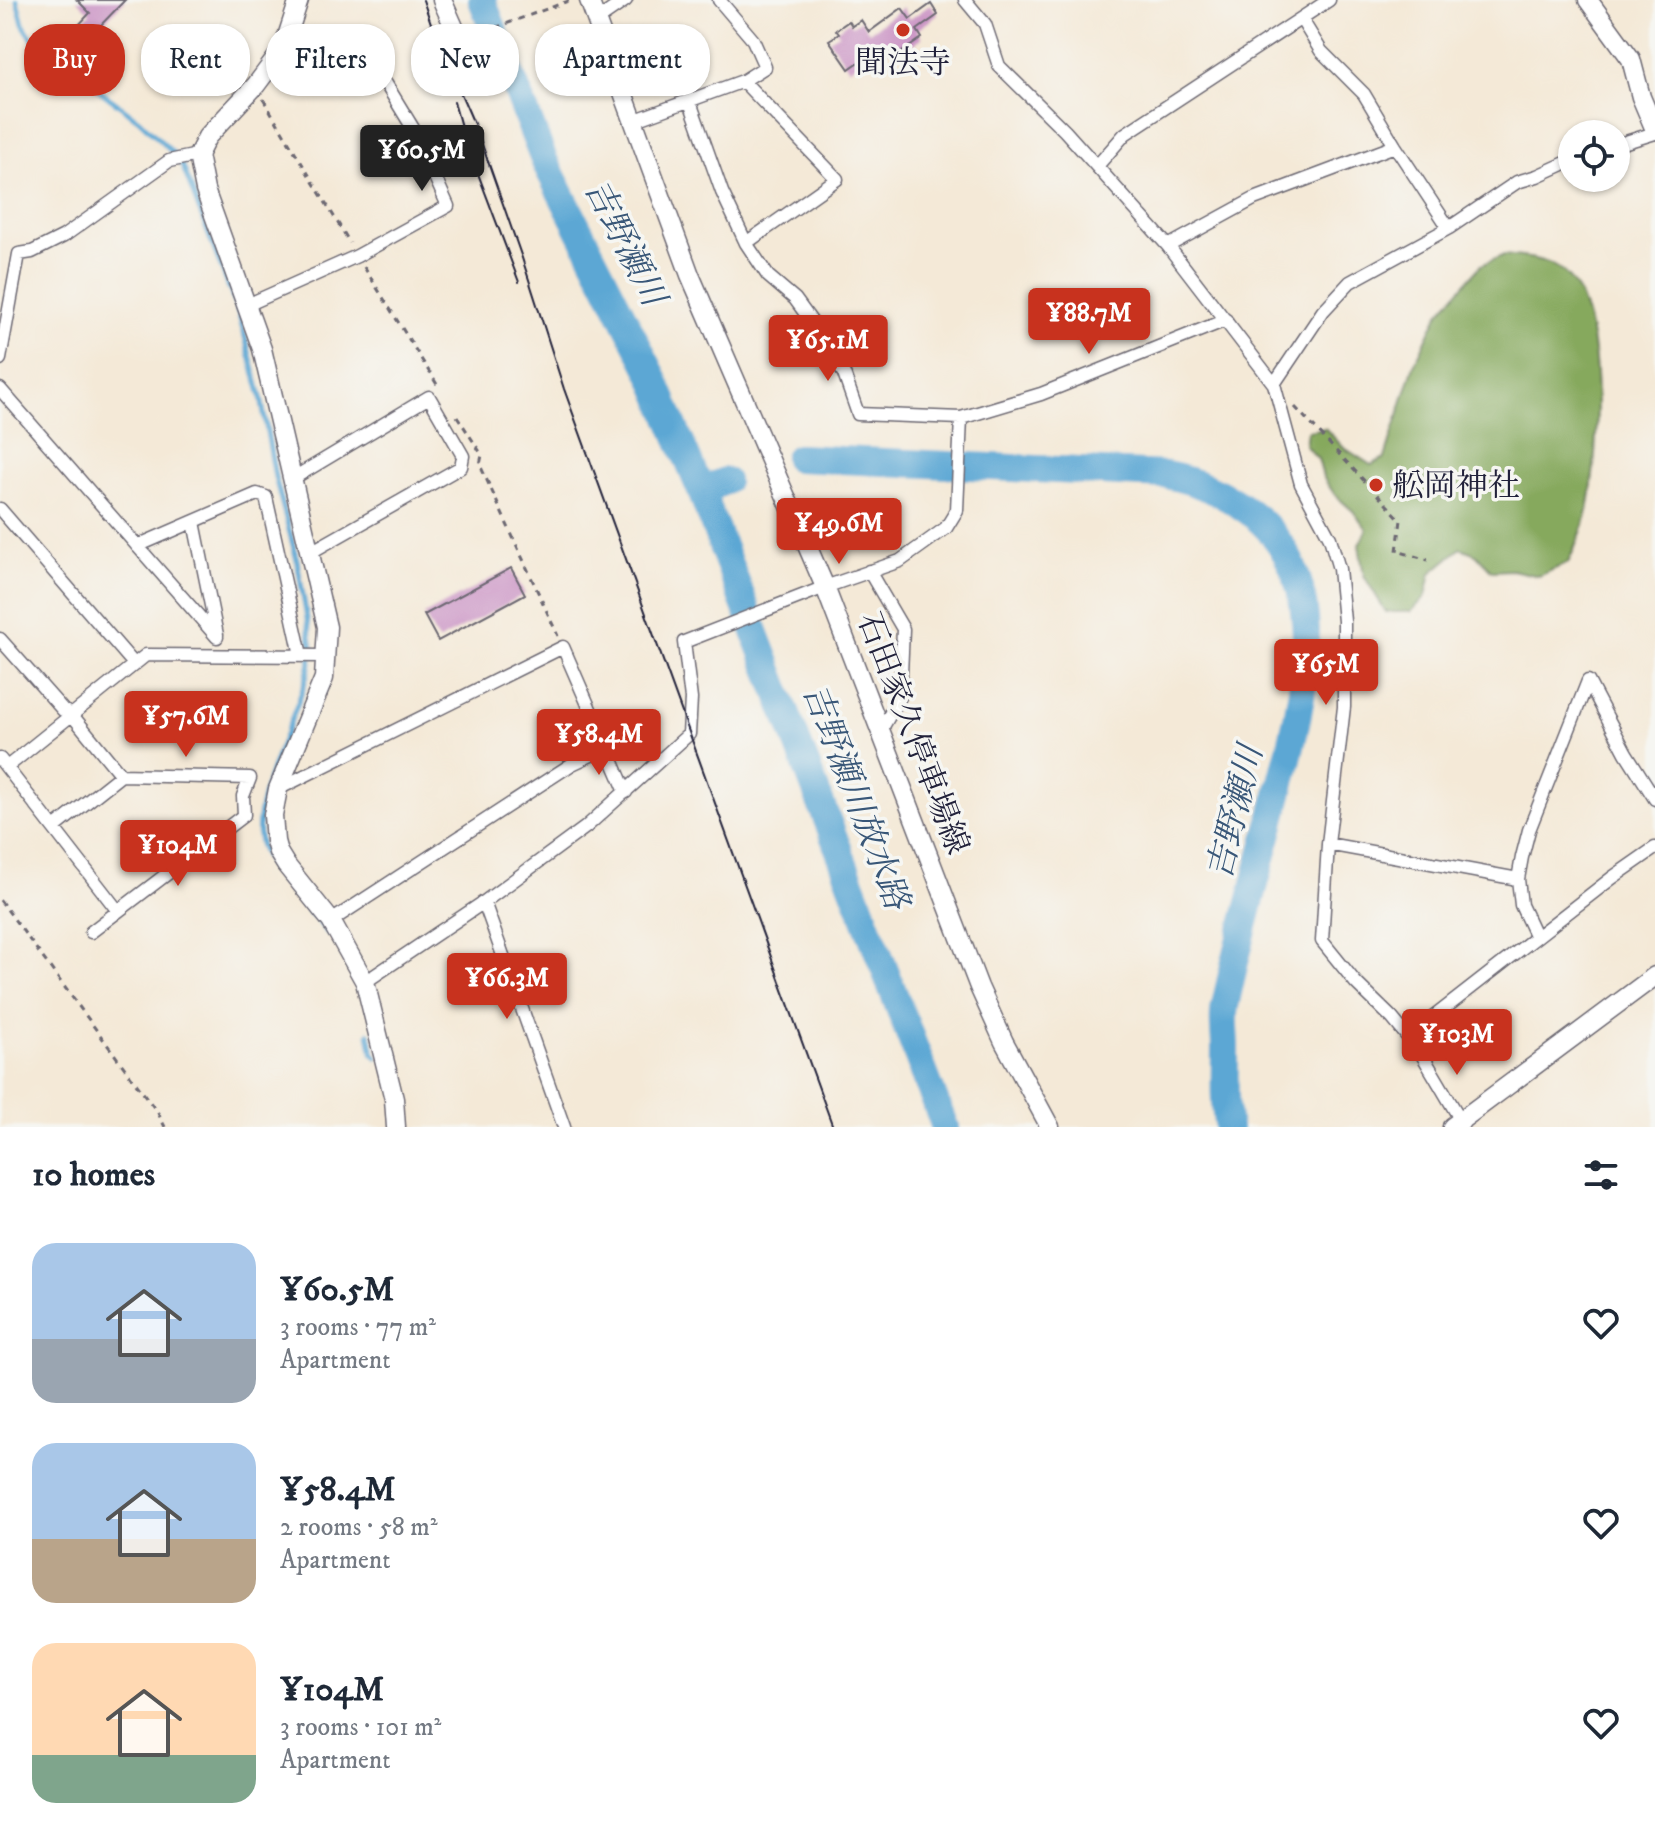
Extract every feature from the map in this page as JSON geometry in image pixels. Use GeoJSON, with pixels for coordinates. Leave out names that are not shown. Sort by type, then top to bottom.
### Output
{"type":"FeatureCollection","features":[{"type":"Feature","properties":{"kind":"main road"},"geometry":{"type":"LineString","coordinates":[[291,24],[299,0]]}},
{"type":"Feature","properties":{"kind":"main road"},"geometry":{"type":"LineString","coordinates":[[442,0],[453,24]]}},
{"type":"Feature","properties":{"kind":"main road","name":"石田家久停車場線"},"geometry":{"type":"LineString","coordinates":[[589,0],[690,275],[825,587],[979,987],[1004,1042],[1050,1127]]}},
{"type":"Feature","properties":{"kind":"main road"},"geometry":{"type":"LineString","coordinates":[[1588,0],[1631,59],[1641,97],[1655,131]]}},
{"type":"Feature","properties":{"kind":"main road"},"geometry":{"type":"LineString","coordinates":[[266,72],[192,156],[262,349],[326,618],[313,655],[324,678],[278,789],[273,815],[278,852],[331,921],[365,982],[394,1099],[396,1127]]}},
{"type":"Feature","properties":{"kind":"main road"},"geometry":{"type":"LineString","coordinates":[[1459,1125],[1655,976]]}},
{"type":"Feature","properties":{"kind":"street"},"geometry":{"type":"LineString","coordinates":[[597,20],[626,0]]}},
{"type":"Feature","properties":{"kind":"street"},"geometry":{"type":"LineString","coordinates":[[633,121],[743,81],[765,67],[753,40],[719,0]]}},
{"type":"Feature","properties":{"kind":"street"},"geometry":{"type":"LineString","coordinates":[[965,0],[985,24],[999,66],[1097,166],[1168,246],[1274,384],[1301,484],[1330,538],[1339,569],[1344,621],[1344,707],[1328,844],[1322,941],[1421,1053],[1459,1125]]}},
{"type":"Feature","properties":{"kind":"street"},"geometry":{"type":"LineString","coordinates":[[1097,166],[1125,134],[1329,0]]}},
{"type":"Feature","properties":{"kind":"street"},"geometry":{"type":"LineString","coordinates":[[1302,20],[1321,51],[1364,94],[1449,228]]}},
{"type":"Feature","properties":{"kind":"street"},"geometry":{"type":"LineString","coordinates":[[743,81],[837,179],[746,243]]}},
{"type":"Feature","properties":{"kind":"street"},"geometry":{"type":"LineString","coordinates":[[247,305],[357,256],[448,206],[414,130],[393,96]]}},
{"type":"Feature","properties":{"kind":"street"},"geometry":{"type":"LineString","coordinates":[[690,102],[722,192],[746,243],[768,276],[795,299],[819,332],[844,374],[858,414],[961,418],[1041,394],[1226,320]]}},
{"type":"Feature","properties":{"kind":"street"},"geometry":{"type":"LineString","coordinates":[[1630,140],[1655,131]]}},
{"type":"Feature","properties":{"kind":"street"},"geometry":{"type":"LineString","coordinates":[[1168,246],[1254,199],[1395,146]]}},
{"type":"Feature","properties":{"kind":"street"},"geometry":{"type":"LineString","coordinates":[[0,359],[19,254],[32,252],[64,236],[169,161],[192,156]]}},
{"type":"Feature","properties":{"kind":"street"},"geometry":{"type":"LineString","coordinates":[[1274,384],[1323,311],[1350,282],[1449,228],[1517,182],[1558,166]]}},
{"type":"Feature","properties":{"kind":"street"},"geometry":{"type":"LineString","coordinates":[[0,389],[217,637]]}},
{"type":"Feature","properties":{"kind":"street"},"geometry":{"type":"LineString","coordinates":[[292,479],[429,397],[463,456],[461,467],[311,552]]}},
{"type":"Feature","properties":{"kind":"street"},"geometry":{"type":"LineString","coordinates":[[365,982],[484,902],[586,827],[689,734],[691,691],[684,642],[791,599],[900,561],[946,528],[957,510],[961,418]]}},
{"type":"Feature","properties":{"kind":"street"},"geometry":{"type":"LineString","coordinates":[[118,911],[3,763],[72,715],[146,655],[313,655],[266,497],[257,494],[137,546]]}},
{"type":"Feature","properties":{"kind":"street"},"geometry":{"type":"LineString","coordinates":[[0,509],[134,664]]}},
{"type":"Feature","properties":{"kind":"street"},"geometry":{"type":"LineString","coordinates":[[194,522],[220,654]]}},
{"type":"Feature","properties":{"kind":"street"},"geometry":{"type":"LineString","coordinates":[[869,571],[903,629],[900,697],[881,730]]}},
{"type":"Feature","properties":{"kind":"street"},"geometry":{"type":"LineString","coordinates":[[0,639],[63,710],[72,715],[121,775]]}},
{"type":"Feature","properties":{"kind":"street"},"geometry":{"type":"LineString","coordinates":[[278,789],[563,647],[626,792]]}},
{"type":"Feature","properties":{"kind":"street"},"geometry":{"type":"LineString","coordinates":[[1536,937],[1521,905],[1518,879],[1529,830],[1588,681],[1626,753],[1655,799]]}},
{"type":"Feature","properties":{"kind":"street"},"geometry":{"type":"LineString","coordinates":[[331,921],[572,764],[606,748]]}},
{"type":"Feature","properties":{"kind":"street"},"geometry":{"type":"LineString","coordinates":[[54,828],[121,775],[250,778],[243,796],[244,815],[91,932]]}},
{"type":"Feature","properties":{"kind":"street"},"geometry":{"type":"LineString","coordinates":[[1328,844],[1518,879]]}},
{"type":"Feature","properties":{"kind":"street"},"geometry":{"type":"LineString","coordinates":[[1408,1037],[1655,848]]}},
{"type":"Feature","properties":{"kind":"street"},"geometry":{"type":"LineString","coordinates":[[484,902],[564,1127]]}},
{"type":"Feature","properties":{"kind":"path"},"geometry":{"type":"LineString","coordinates":[[505,24],[568,1]]}},
{"type":"Feature","properties":{"kind":"path"},"geometry":{"type":"LineString","coordinates":[[256,85],[439,388]]}},
{"type":"Feature","properties":{"kind":"path"},"geometry":{"type":"LineString","coordinates":[[1295,406],[1401,520],[1397,551],[1428,560]]}},
{"type":"Feature","properties":{"kind":"path"},"geometry":{"type":"LineString","coordinates":[[456,414],[482,455],[480,465],[563,647]]}},
{"type":"Feature","properties":{"kind":"path"},"geometry":{"type":"LineString","coordinates":[[0,900],[158,1113],[165,1127]]}},
{"type":"Feature","properties":{"kind":"green space"},"geometry":{"type":"Polygon","coordinates":[[[1504,255],[1539,260],[1558,268],[1575,286],[1586,312],[1593,344],[1597,416],[1589,505],[1583,528],[1568,563],[1539,576],[1512,570],[1492,571],[1476,554],[1461,548],[1431,573],[1426,596],[1411,612],[1386,612],[1364,576],[1359,545],[1367,529],[1335,495],[1323,477],[1318,459],[1305,445],[1307,431],[1325,428],[1343,447],[1371,465],[1385,458],[1414,365],[1439,313],[1481,265],[1504,255]]]}},
{"type":"Feature","properties":{"kind":"building"},"geometry":{"type":"Polygon","coordinates":[[[77,0],[125,0],[102,24],[80,24],[90,13],[77,0]]]}},
{"type":"Feature","properties":{"kind":"building"},"geometry":{"type":"Polygon","coordinates":[[[931,4],[938,15],[917,30],[922,38],[899,54],[894,47],[880,56],[876,50],[849,69],[829,40],[839,34],[836,30],[849,21],[852,26],[861,20],[869,32],[902,8],[910,19],[931,4]]]}},
{"type":"Feature","properties":{"kind":"building"},"geometry":{"type":"Polygon","coordinates":[[[511,568],[525,594],[438,641],[424,615],[511,568]]]}},
{"type":"Feature","properties":{"kind":"waterway"},"geometry":{"type":"LineString","coordinates":[[17,0],[23,24],[35,43],[139,120],[183,167],[239,314],[297,560],[312,648],[300,698],[268,781],[259,831],[263,852],[276,874],[328,933]]}},
{"type":"Feature","properties":{"kind":"waterway","name":"吉野瀬川"},"geometry":{"type":"LineString","coordinates":[[482,0],[544,160],[652,374],[701,491],[725,481]]}},
{"type":"Feature","properties":{"kind":"waterway","name":"吉野瀬川"},"geometry":{"type":"LineString","coordinates":[[798,458],[1166,475],[1199,484],[1229,498],[1248,511],[1277,539],[1295,572],[1304,609],[1306,648],[1295,729],[1224,1011],[1228,1127]]}},
{"type":"Feature","properties":{"kind":"waterway","name":"吉野瀬川放水路"},"geometry":{"type":"LineString","coordinates":[[701,491],[945,1127]]}},
{"type":"Feature","properties":{"kind":"waterway"},"geometry":{"type":"LineString","coordinates":[[369,1033],[373,1054],[377,1057]]}},
{"type":"Feature","properties":{"kind":"tram line"},"geometry":{"type":"LineString","coordinates":[[423,0],[431,24]]}},
{"type":"Feature","properties":{"kind":"tram line"},"geometry":{"type":"LineString","coordinates":[[462,96],[522,258],[564,389],[833,1127]]}},
{"type":"Feature","properties":{"kind":"tram line"},"geometry":{"type":"LineString","coordinates":[[454,102],[463,134],[519,282]]}},
{"type":"Feature","properties":{"kind":"place","name":"聞法寺"},"geometry":{"type":"Point","coordinates":[903,30]}},
{"type":"Feature","properties":{"kind":"place","name":"舩岡神社"},"geometry":{"type":"Point","coordinates":[1376,485]}}]}
